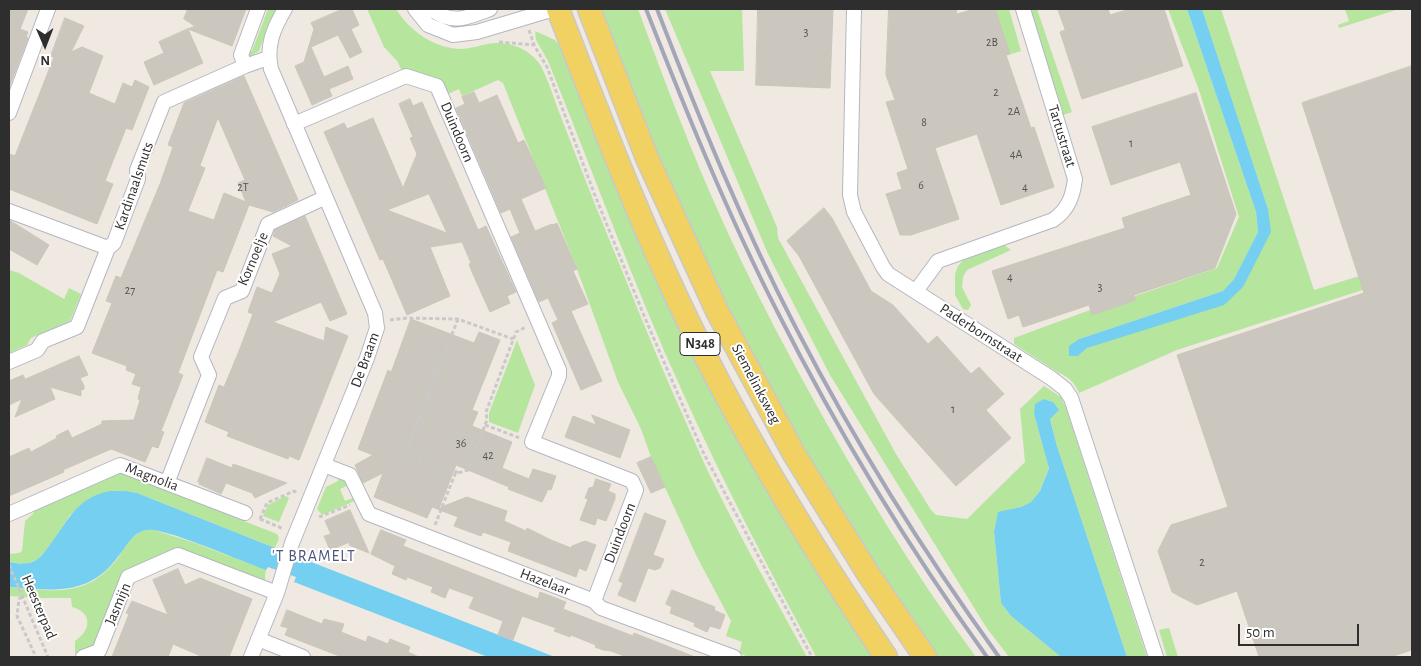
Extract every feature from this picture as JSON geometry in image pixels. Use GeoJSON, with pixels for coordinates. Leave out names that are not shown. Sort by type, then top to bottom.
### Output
{"type":"FeatureCollection","features":[{"type":"Feature","properties":{"kind":"main road","name":"Siemelinksweg"},"geometry":{"type":"LineString","coordinates":[[558,9],[617,163],[663,270],[687,320],[743,427],[800,525],[886,657]]}},
{"type":"Feature","properties":{"kind":"main road","name":"Siemelinksweg"},"geometry":{"type":"LineString","coordinates":[[589,9],[646,158],[717,311],[794,454],[867,572],[925,657]]}},
{"type":"Feature","properties":{"kind":"street"},"geometry":{"type":"LineString","coordinates":[[9,113],[48,9]]}},
{"type":"Feature","properties":{"kind":"street"},"geometry":{"type":"LineString","coordinates":[[245,66],[241,55],[258,9]]}},
{"type":"Feature","properties":{"kind":"street","name":"De Braam"},"geometry":{"type":"LineString","coordinates":[[250,657],[279,587],[294,539],[370,350],[377,328],[376,320],[294,124],[274,81],[268,58],[271,37],[285,9]]}},
{"type":"Feature","properties":{"kind":"street"},"geometry":{"type":"LineString","coordinates":[[415,9],[428,26],[453,35],[477,32],[554,9]]}},
{"type":"Feature","properties":{"kind":"street"},"geometry":{"type":"LineString","coordinates":[[431,9],[443,17],[461,19],[490,9]]}},
{"type":"Feature","properties":{"kind":"street","name":"Paderbornstraat"},"geometry":{"type":"LineString","coordinates":[[854,9],[850,187],[852,204],[882,267],[888,274],[1052,378],[1065,389],[1071,398],[1156,657]]}},
{"type":"Feature","properties":{"kind":"street","name":"Tartustraat"},"geometry":{"type":"LineString","coordinates":[[916,291],[938,261],[1052,220],[1063,212],[1072,196],[1075,179],[1023,9]]}},
{"type":"Feature","properties":{"kind":"street","name":"Kardinaalsmuts"},"geometry":{"type":"LineString","coordinates":[[9,362],[37,350],[43,341],[77,327],[108,248],[114,243],[138,179],[137,170],[164,102],[245,66],[268,58]]}},
{"type":"Feature","properties":{"kind":"street","name":"Duindoorn"},"geometry":{"type":"LineString","coordinates":[[294,124],[406,76],[437,86],[558,370],[559,376],[532,442],[632,481],[636,490],[594,601]]}},
{"type":"Feature","properties":{"kind":"street","name":"Kornoelje"},"geometry":{"type":"LineString","coordinates":[[167,483],[209,375],[201,358],[225,298],[242,291],[268,224],[324,198]]}},
{"type":"Feature","properties":{"kind":"street"},"geometry":{"type":"LineString","coordinates":[[9,211],[108,248]]}},
{"type":"Feature","properties":{"kind":"street","name":"Magnolia"},"geometry":{"type":"LineString","coordinates":[[9,514],[120,465],[245,514]]}},
{"type":"Feature","properties":{"kind":"street","name":"Hazelaar"},"geometry":{"type":"LineString","coordinates":[[324,465],[350,475],[369,514],[594,601],[601,608],[734,657]]}},
{"type":"Feature","properties":{"kind":"street","name":"Jasmijn"},"geometry":{"type":"LineString","coordinates":[[83,657],[99,651],[128,578],[178,556],[279,587]]}},
{"type":"Feature","properties":{"kind":"street"},"geometry":{"type":"LineString","coordinates":[[258,639],[303,657]]}},
{"type":"Feature","properties":{"kind":"path"},"geometry":{"type":"LineString","coordinates":[[526,18],[534,45],[547,67],[594,193],[703,452],[812,657]]}},
{"type":"Feature","properties":{"kind":"path"},"geometry":{"type":"LineString","coordinates":[[376,320],[407,318],[458,319],[513,339]]}},
{"type":"Feature","properties":{"kind":"path"},"geometry":{"type":"LineString","coordinates":[[458,319],[406,452],[459,473]]}},
{"type":"Feature","properties":{"kind":"path"},"geometry":{"type":"LineString","coordinates":[[430,537],[456,474],[468,470],[485,425],[486,412],[516,332],[537,320]]}},
{"type":"Feature","properties":{"kind":"path"},"geometry":{"type":"LineString","coordinates":[[485,425],[532,442]]}},
{"type":"Feature","properties":{"kind":"path"},"geometry":{"type":"LineString","coordinates":[[260,519],[267,503],[294,491],[312,497]]}},
{"type":"Feature","properties":{"kind":"path"},"geometry":{"type":"LineString","coordinates":[[303,518],[315,519],[362,500]]}},
{"type":"Feature","properties":{"kind":"path"},"geometry":{"type":"LineString","coordinates":[[245,514],[260,519],[294,539]]}},
{"type":"Feature","properties":{"kind":"path","name":"Heesterpad"},"geometry":{"type":"LineString","coordinates":[[9,565],[48,657]]}},
{"type":"Feature","properties":{"kind":"path"},"geometry":{"type":"LineString","coordinates":[[22,597],[19,599],[18,616],[36,657]]}},
{"type":"Feature","properties":{"kind":"green space"},"geometry":{"type":"Polygon","coordinates":[[[268,9],[278,9],[269,22],[259,51],[247,58],[246,54],[252,51],[268,9]]]}},
{"type":"Feature","properties":{"kind":"green space"},"geometry":{"type":"Polygon","coordinates":[[[367,9],[396,9],[415,31],[431,41],[449,48],[459,49],[495,43],[509,44],[533,56],[541,66],[646,329],[705,465],[807,657],[748,657],[739,653],[742,642],[726,636],[731,621],[697,557],[651,457],[641,429],[618,382],[577,269],[503,83],[498,80],[462,96],[459,89],[446,95],[440,82],[401,69],[397,61],[384,47],[367,9]]]}},
{"type":"Feature","properties":{"kind":"green space"},"geometry":{"type":"Polygon","coordinates":[[[599,9],[638,9],[678,115],[722,220],[774,326],[826,423],[866,492],[930,592],[976,657],[935,657],[841,517],[726,306],[661,167],[599,9]]]}},
{"type":"Feature","properties":{"kind":"green space"},"geometry":{"type":"Polygon","coordinates":[[[665,9],[742,9],[744,71],[710,71],[777,227],[778,238],[896,454],[936,515],[967,519],[1025,462],[1020,409],[1044,386],[1061,397],[1147,657],[1127,657],[1057,446],[1050,418],[1053,402],[1044,399],[1034,414],[1049,467],[1040,491],[1031,502],[1021,507],[998,513],[994,532],[1001,603],[1011,616],[1061,657],[1009,657],[986,627],[830,375],[768,254],[665,9]]]}},
{"type":"Feature","properties":{"kind":"green space"},"geometry":{"type":"Polygon","coordinates":[[[975,9],[1009,9],[1021,51],[974,65],[957,14],[975,9]]]}},
{"type":"Feature","properties":{"kind":"green space"},"geometry":{"type":"Polygon","coordinates":[[[1028,9],[1037,9],[1072,112],[1063,115],[1028,9]]]}},
{"type":"Feature","properties":{"kind":"green space"},"geometry":{"type":"Polygon","coordinates":[[[1168,9],[1187,9],[1256,212],[1258,232],[1234,279],[1223,291],[1079,339],[1078,356],[1087,348],[1243,287],[1268,209],[1202,9],[1221,9],[1314,290],[1408,261],[1412,274],[1177,350],[1079,393],[1069,378],[1014,344],[1014,338],[1090,310],[1092,315],[1136,300],[1135,296],[1217,268],[1239,217],[1199,90],[1168,9]]]}},
{"type":"Feature","properties":{"kind":"green space"},"geometry":{"type":"Polygon","coordinates":[[[1345,9],[1399,9],[1339,28],[1338,25],[1349,21],[1345,9]]]}},
{"type":"Feature","properties":{"kind":"green space"},"geometry":{"type":"Polygon","coordinates":[[[535,31],[555,40],[561,48],[845,615],[872,657],[816,657],[745,522],[683,393],[630,269],[548,61],[536,40],[535,31]]]}},
{"type":"Feature","properties":{"kind":"green space"},"geometry":{"type":"Polygon","coordinates":[[[1003,244],[1011,250],[967,270],[963,277],[962,287],[971,305],[968,310],[963,309],[955,295],[955,274],[958,266],[965,258],[1003,244]]]}},
{"type":"Feature","properties":{"kind":"green space"},"geometry":{"type":"Polygon","coordinates":[[[9,270],[19,273],[64,299],[69,288],[81,294],[70,321],[31,338],[27,345],[9,353],[9,270]]]}},
{"type":"Feature","properties":{"kind":"green space"},"geometry":{"type":"Polygon","coordinates":[[[517,340],[535,385],[518,433],[489,422],[489,413],[517,340]]]}},
{"type":"Feature","properties":{"kind":"green space"},"geometry":{"type":"Polygon","coordinates":[[[119,472],[277,534],[279,538],[275,548],[137,493],[110,491],[70,515],[52,543],[38,559],[26,564],[9,562],[9,554],[22,551],[25,521],[33,514],[35,508],[119,472]]]}},
{"type":"Feature","properties":{"kind":"green space"},"geometry":{"type":"Polygon","coordinates":[[[339,475],[345,478],[349,485],[340,489],[345,501],[356,497],[357,500],[322,515],[317,509],[326,487],[338,481],[339,475]]]}},
{"type":"Feature","properties":{"kind":"green space"},"geometry":{"type":"Polygon","coordinates":[[[286,496],[289,498],[279,522],[263,516],[268,505],[286,496]]]}},
{"type":"Feature","properties":{"kind":"green space"},"geometry":{"type":"Polygon","coordinates":[[[151,529],[195,543],[266,570],[265,582],[177,549],[124,572],[95,645],[75,654],[75,641],[85,632],[87,622],[86,617],[79,609],[72,607],[71,598],[9,596],[9,587],[60,590],[80,587],[89,583],[108,569],[135,536],[151,529]]]}},
{"type":"Feature","properties":{"kind":"green space"},"geometry":{"type":"Polygon","coordinates":[[[1169,628],[1178,657],[1167,657],[1159,630],[1169,628]]]}},
{"type":"Feature","properties":{"kind":"water"},"geometry":{"type":"Polygon","coordinates":[[[1187,9],[1202,9],[1268,209],[1271,232],[1243,287],[1224,305],[1087,348],[1078,356],[1069,356],[1069,346],[1079,339],[1223,291],[1234,279],[1258,232],[1256,212],[1187,9]]]}},
{"type":"Feature","properties":{"kind":"water"},"geometry":{"type":"Polygon","coordinates":[[[1044,399],[1053,402],[1059,410],[1050,419],[1057,446],[1127,657],[1061,657],[1011,616],[1001,603],[994,532],[998,512],[1021,507],[1031,502],[1040,491],[1049,468],[1034,414],[1035,404],[1044,399]]]}},
{"type":"Feature","properties":{"kind":"water"},"geometry":{"type":"Polygon","coordinates":[[[110,491],[137,493],[275,548],[274,551],[301,562],[303,559],[306,560],[555,657],[488,657],[294,582],[296,577],[268,567],[266,570],[187,539],[156,531],[147,530],[137,534],[106,571],[81,585],[54,589],[9,587],[9,562],[21,564],[36,560],[46,550],[79,506],[98,494],[110,491]]]}},
{"type":"Feature","properties":{"kind":"building"},"geometry":{"type":"Polygon","coordinates":[[[9,9],[28,9],[20,29],[28,32],[26,37],[28,38],[10,85],[9,9]]]}},
{"type":"Feature","properties":{"kind":"building"},"geometry":{"type":"Polygon","coordinates":[[[188,9],[246,9],[232,46],[188,29],[195,26],[184,19],[188,9]]]}},
{"type":"Feature","properties":{"kind":"building"},"geometry":{"type":"Polygon","coordinates":[[[343,9],[352,9],[359,25],[351,29],[362,52],[350,58],[338,35],[311,47],[324,77],[348,66],[353,79],[329,89],[332,96],[312,105],[295,66],[304,62],[314,29],[311,23],[343,9]]]}},
{"type":"Feature","properties":{"kind":"building"},"geometry":{"type":"Polygon","coordinates":[[[758,9],[833,9],[830,88],[756,85],[758,9]]]}},
{"type":"Feature","properties":{"kind":"building"},"geometry":{"type":"Polygon","coordinates":[[[889,9],[956,9],[957,14],[975,9],[995,9],[1010,54],[1006,55],[1031,128],[1034,127],[1054,187],[1001,205],[977,134],[935,148],[959,219],[911,235],[900,235],[886,194],[902,189],[897,173],[908,169],[886,102],[895,100],[886,75],[889,9]]]}},
{"type":"Feature","properties":{"kind":"building"},"geometry":{"type":"Polygon","coordinates":[[[1058,9],[1108,9],[1110,15],[1130,9],[1164,9],[1183,66],[1082,99],[1060,32],[1065,30],[1058,9]]]}},
{"type":"Feature","properties":{"kind":"building"},"geometry":{"type":"Polygon","coordinates":[[[65,18],[84,26],[71,52],[82,47],[103,56],[89,93],[115,104],[123,83],[132,87],[135,80],[149,87],[132,130],[126,128],[105,181],[113,184],[97,224],[9,189],[9,154],[15,156],[54,57],[51,56],[65,18]]]}},
{"type":"Feature","properties":{"kind":"building"},"geometry":{"type":"Polygon","coordinates":[[[188,29],[203,63],[154,85],[144,62],[164,53],[159,42],[188,29]]]}},
{"type":"Feature","properties":{"kind":"building"},"geometry":{"type":"Polygon","coordinates":[[[1412,66],[1412,650],[1390,657],[1259,657],[1237,591],[1197,605],[1181,597],[1172,592],[1158,551],[1171,525],[1228,507],[1177,355],[1364,293],[1302,103],[1412,66]]]}},
{"type":"Feature","properties":{"kind":"building"},"geometry":{"type":"Polygon","coordinates":[[[244,76],[298,200],[273,212],[249,205],[223,272],[217,270],[178,373],[183,375],[161,431],[164,432],[158,448],[152,446],[145,462],[111,449],[9,496],[9,457],[29,448],[31,452],[68,430],[72,438],[102,424],[102,421],[134,420],[140,400],[138,399],[141,387],[132,384],[136,374],[126,370],[127,366],[92,353],[112,303],[106,301],[116,276],[121,278],[160,184],[173,147],[168,145],[184,103],[244,76]],[[218,118],[200,166],[205,168],[188,211],[214,220],[224,193],[246,202],[238,183],[245,180],[218,118]]]}},
{"type":"Feature","properties":{"kind":"building"},"geometry":{"type":"Polygon","coordinates":[[[474,92],[479,103],[497,95],[518,143],[524,140],[546,188],[521,199],[535,231],[557,223],[577,269],[573,271],[588,304],[571,311],[602,381],[581,390],[552,323],[558,320],[548,298],[539,302],[511,237],[520,233],[510,209],[501,213],[456,108],[465,104],[462,97],[474,92]]]}},
{"type":"Feature","properties":{"kind":"building"},"geometry":{"type":"Polygon","coordinates":[[[1196,93],[1236,214],[1215,268],[1134,295],[1136,300],[1092,315],[1089,305],[1023,327],[1019,315],[1008,319],[992,271],[1125,228],[1122,218],[1191,195],[1180,162],[1111,185],[1092,127],[1196,93]]]}},
{"type":"Feature","properties":{"kind":"building"},"geometry":{"type":"Polygon","coordinates":[[[410,99],[413,106],[422,102],[478,230],[486,226],[516,292],[507,296],[510,303],[490,312],[472,272],[469,264],[471,263],[462,242],[430,247],[450,296],[407,315],[383,259],[380,260],[324,132],[344,123],[347,129],[373,118],[403,188],[417,154],[410,138],[413,137],[399,104],[410,99]],[[429,194],[387,210],[447,233],[429,194]]]}},
{"type":"Feature","properties":{"kind":"building"},"geometry":{"type":"Polygon","coordinates":[[[824,208],[832,218],[871,291],[893,305],[928,344],[937,336],[971,374],[979,367],[1004,394],[986,410],[1011,438],[956,486],[874,394],[799,256],[787,241],[824,208]]]}},
{"type":"Feature","properties":{"kind":"building"},"geometry":{"type":"Polygon","coordinates":[[[305,216],[347,314],[330,321],[321,302],[273,322],[324,341],[326,327],[348,336],[299,460],[289,456],[288,459],[227,436],[229,432],[205,422],[219,385],[224,387],[239,351],[253,314],[248,312],[257,287],[272,293],[280,274],[272,254],[292,246],[273,236],[275,230],[305,216]]]}},
{"type":"Feature","properties":{"kind":"building"},"geometry":{"type":"Polygon","coordinates":[[[9,220],[49,245],[37,265],[9,249],[9,220]]]}},
{"type":"Feature","properties":{"kind":"building"},"geometry":{"type":"Polygon","coordinates":[[[411,319],[474,343],[479,332],[500,340],[472,410],[478,412],[472,426],[512,442],[502,468],[529,479],[533,469],[556,476],[551,490],[548,489],[542,502],[456,465],[439,508],[467,497],[507,511],[504,521],[526,531],[527,528],[571,548],[585,541],[596,545],[586,571],[579,568],[576,577],[508,551],[511,542],[483,532],[481,536],[454,526],[458,517],[432,507],[427,518],[374,497],[383,473],[363,483],[355,465],[373,455],[358,449],[388,370],[391,372],[411,319]]]}},
{"type":"Feature","properties":{"kind":"building"},"geometry":{"type":"Polygon","coordinates":[[[79,356],[88,375],[80,378],[84,386],[84,389],[81,390],[81,396],[50,387],[55,399],[15,417],[22,399],[9,405],[9,381],[23,375],[25,379],[79,356]]]}},
{"type":"Feature","properties":{"kind":"building"},"geometry":{"type":"Polygon","coordinates":[[[592,415],[630,430],[620,458],[565,437],[573,416],[596,425],[592,415]]]}},
{"type":"Feature","properties":{"kind":"building"},"geometry":{"type":"Polygon","coordinates":[[[651,457],[665,487],[651,493],[637,463],[651,457]]]}},
{"type":"Feature","properties":{"kind":"building"},"geometry":{"type":"Polygon","coordinates":[[[207,458],[232,468],[233,464],[287,483],[255,498],[252,493],[226,483],[221,494],[198,482],[207,458]]]}},
{"type":"Feature","properties":{"kind":"building"},"geometry":{"type":"Polygon","coordinates":[[[596,479],[611,484],[608,491],[615,494],[615,499],[606,521],[597,518],[595,525],[580,520],[588,499],[585,498],[589,488],[593,487],[596,479]]]}},
{"type":"Feature","properties":{"kind":"building"},"geometry":{"type":"Polygon","coordinates":[[[350,510],[369,553],[349,545],[350,542],[330,550],[324,536],[331,534],[325,521],[350,510]]]}},
{"type":"Feature","properties":{"kind":"building"},"geometry":{"type":"Polygon","coordinates":[[[645,513],[666,521],[653,555],[664,559],[660,568],[655,570],[648,568],[635,602],[618,595],[623,583],[619,581],[645,513]]]}},
{"type":"Feature","properties":{"kind":"building"},"geometry":{"type":"Polygon","coordinates":[[[381,530],[406,540],[403,546],[538,599],[540,592],[566,602],[563,609],[633,636],[634,633],[695,657],[627,657],[595,647],[596,645],[571,635],[570,637],[554,631],[556,628],[522,616],[513,640],[498,635],[503,621],[469,608],[474,597],[449,588],[445,598],[431,592],[433,587],[407,577],[406,580],[392,574],[395,566],[371,554],[381,530]]]}},
{"type":"Feature","properties":{"kind":"building"},"geometry":{"type":"Polygon","coordinates":[[[178,569],[185,585],[200,578],[252,599],[229,657],[203,657],[173,644],[168,657],[112,657],[129,614],[126,613],[132,601],[168,615],[153,580],[178,569]]]}},
{"type":"Feature","properties":{"kind":"building"},"geometry":{"type":"Polygon","coordinates":[[[672,590],[715,607],[714,610],[725,615],[720,629],[710,626],[707,632],[694,626],[695,623],[670,613],[672,607],[666,604],[672,590]]]}},
{"type":"Feature","properties":{"kind":"building"},"geometry":{"type":"Polygon","coordinates":[[[287,610],[322,624],[324,619],[344,624],[341,632],[366,642],[368,636],[388,644],[390,639],[410,647],[408,652],[419,657],[342,657],[285,635],[288,628],[281,626],[287,610]]]}},
{"type":"Feature","properties":{"kind":"railway"},"geometry":{"type":"LineString","coordinates":[[646,9],[724,199],[800,356],[875,488],[929,574],[987,657]]}},
{"type":"Feature","properties":{"kind":"railway"},"geometry":{"type":"LineString","coordinates":[[657,9],[722,171],[758,251],[797,330],[843,415],[892,497],[944,578],[999,657]]}},
{"type":"Feature","properties":{"kind":"district","name":"'T BRAMELT"},"geometry":{"type":"Point","coordinates":[314,556]}}]}
